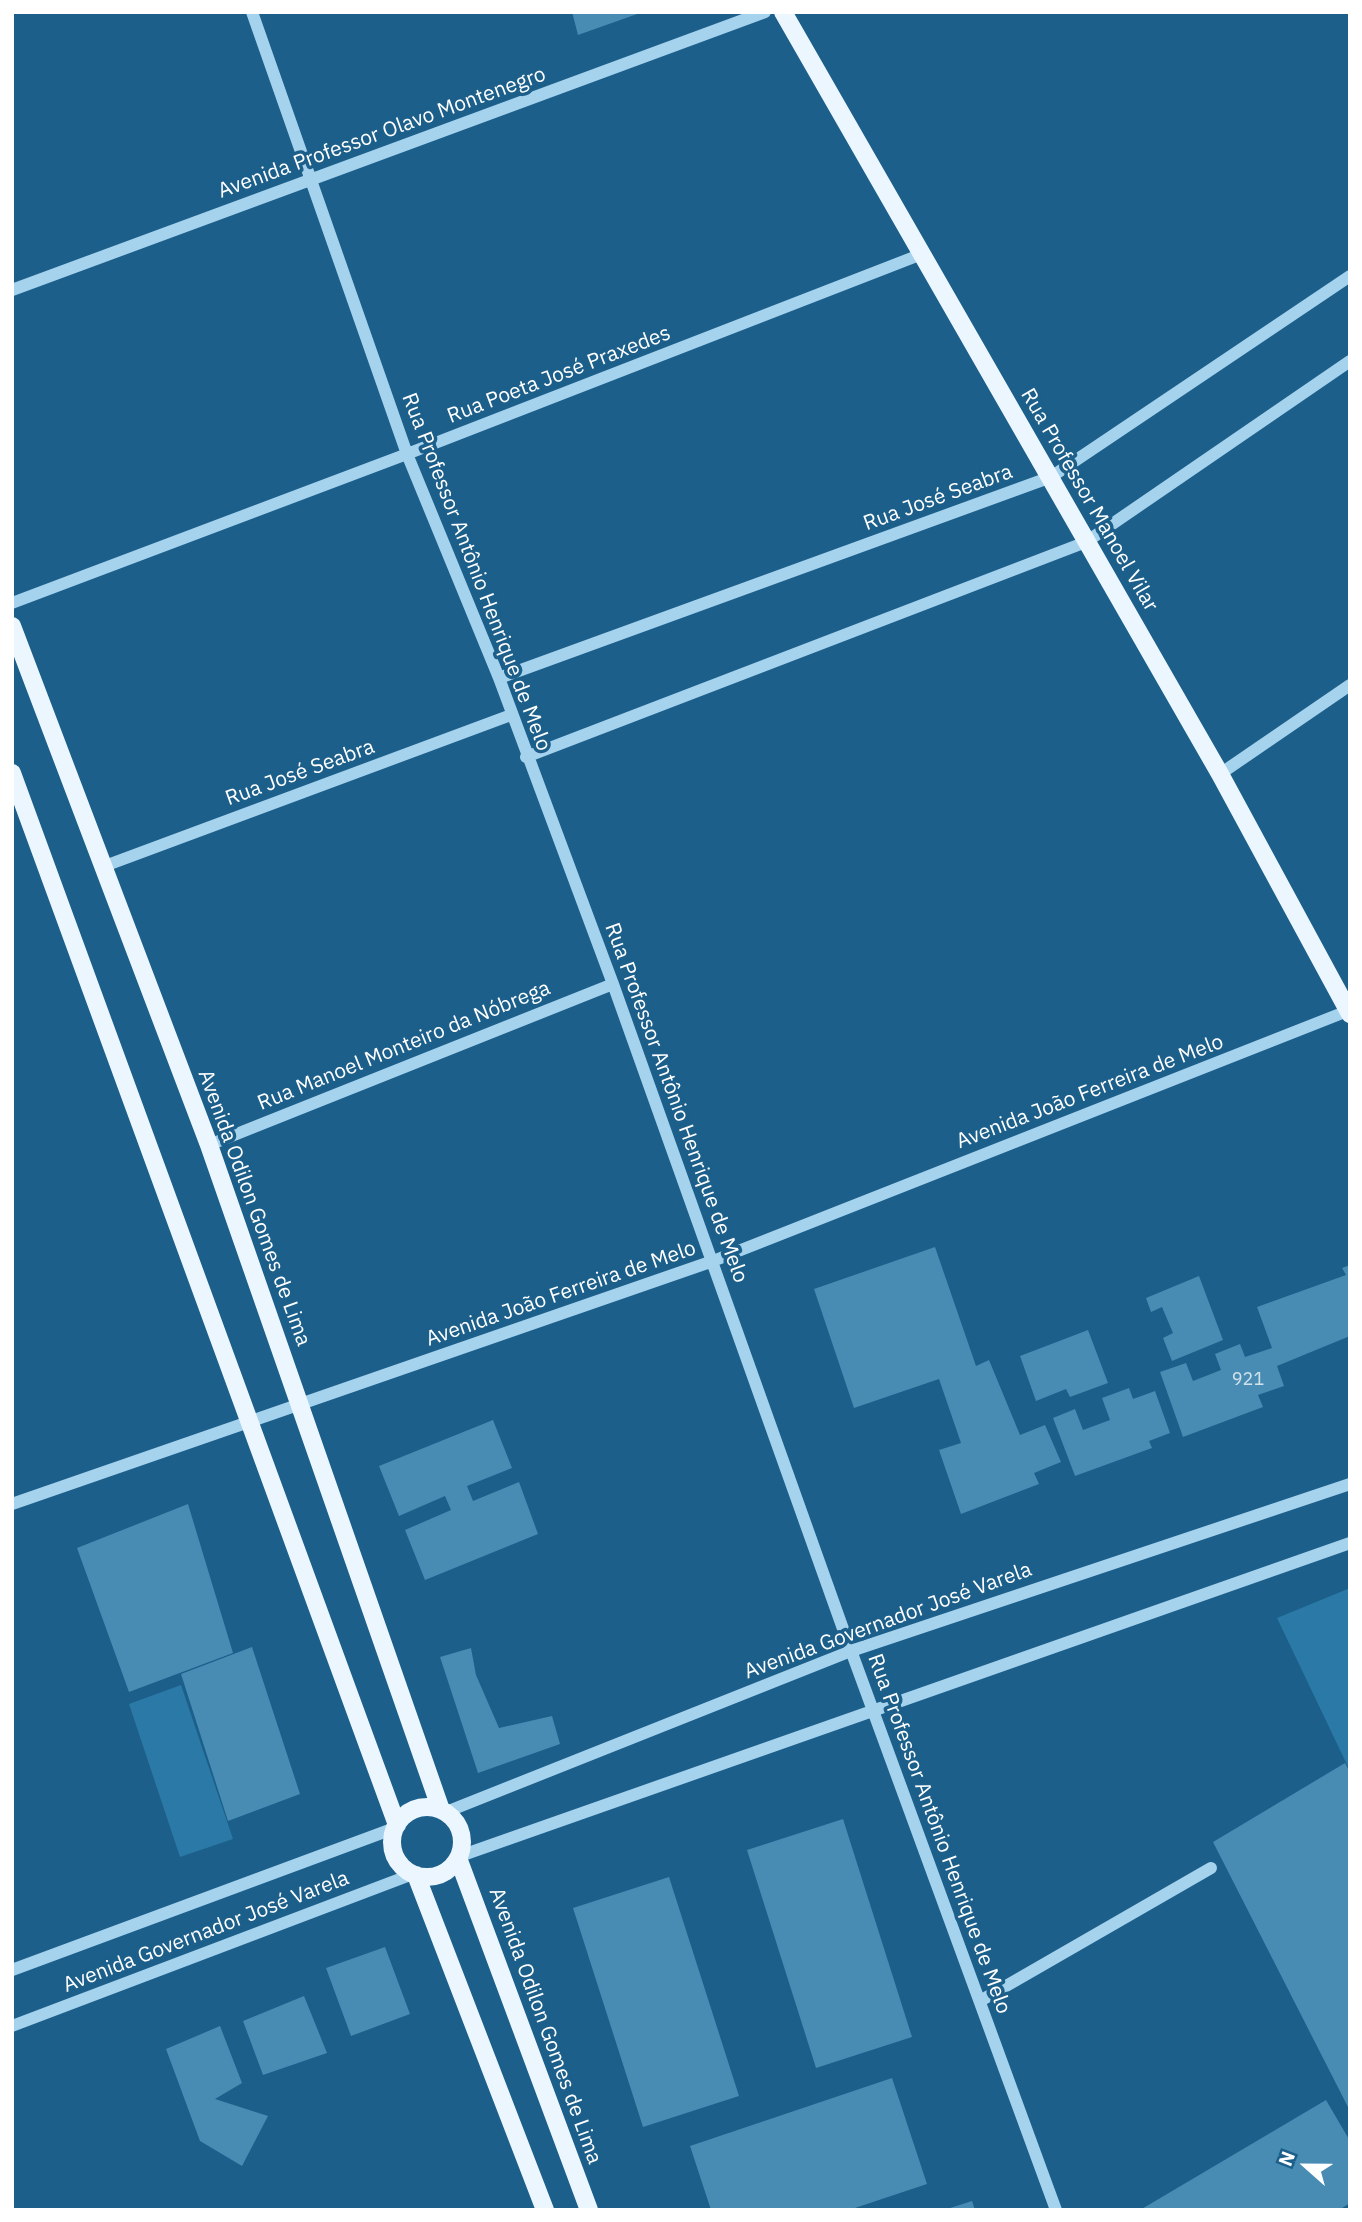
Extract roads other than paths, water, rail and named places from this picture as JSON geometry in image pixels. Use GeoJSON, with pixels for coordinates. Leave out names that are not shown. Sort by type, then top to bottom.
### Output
{"type":"FeatureCollection","features":[{"type":"Feature","properties":{"kind":"main road","name":"Rua Professor Manoel Vilar"},"geometry":{"type":"LineString","coordinates":[[783,12],[1220,774],[1349,1012]]}},
{"type":"Feature","properties":{"kind":"main road","name":"Avenida Odilon Gomes de Lima"},"geometry":{"type":"LineString","coordinates":[[12,626],[209,1145],[443,1811]]}},
{"type":"Feature","properties":{"kind":"main road"},"geometry":{"type":"LineString","coordinates":[[12,773],[396,1827]]}},
{"type":"Feature","properties":{"kind":"main road"},"geometry":{"type":"LineString","coordinates":[[429,1807],[443,1811],[461,1831],[459,1857],[440,1875],[414,1875],[402,1867],[394,1855],[392,1841],[396,1827],[405,1815],[416,1809],[429,1807]]}},
{"type":"Feature","properties":{"kind":"main road","name":"Avenida Odilon Gomes de Lima"},"geometry":{"type":"LineString","coordinates":[[459,1857],[589,2210]]}},
{"type":"Feature","properties":{"kind":"main road"},"geometry":{"type":"LineString","coordinates":[[414,1875],[545,2210]]}},
{"type":"Feature","properties":{"kind":"street","name":"Rua Professor Antônio Henrique de Melo"},"geometry":{"type":"LineString","coordinates":[[251,12],[407,454],[499,678],[526,757],[613,984],[873,1712],[1056,2210]]}},
{"type":"Feature","properties":{"kind":"street","name":"Avenida Professor Olavo Montenegro"},"geometry":{"type":"LineString","coordinates":[[12,290],[765,12]]}},
{"type":"Feature","properties":{"kind":"street","name":"Rua Poeta José Praxedes"},"geometry":{"type":"LineString","coordinates":[[12,603],[407,454],[922,254]]}},
{"type":"Feature","properties":{"kind":"street","name":"Rua José Seabra"},"geometry":{"type":"LineString","coordinates":[[499,678],[1051,477],[1350,276]]}},
{"type":"Feature","properties":{"kind":"street"},"geometry":{"type":"LineString","coordinates":[[526,757],[1086,542],[1350,361]]}},
{"type":"Feature","properties":{"kind":"street"},"geometry":{"type":"LineString","coordinates":[[1220,774],[1350,685]]}},
{"type":"Feature","properties":{"kind":"street","name":"Rua José Seabra"},"geometry":{"type":"LineString","coordinates":[[102,867],[511,715]]}},
{"type":"Feature","properties":{"kind":"street","name":"Rua Manoel Monteiro da Nóbrega"},"geometry":{"type":"LineString","coordinates":[[209,1145],[613,984]]}},
{"type":"Feature","properties":{"kind":"street","name":"Avenida João Ferreira de Melo"},"geometry":{"type":"LineString","coordinates":[[12,1504],[300,1407],[713,1261],[1349,1012]]}},
{"type":"Feature","properties":{"kind":"street","name":"Avenida Governador José Varela"},"geometry":{"type":"LineString","coordinates":[[443,1811],[851,1651],[1350,1484]]}},
{"type":"Feature","properties":{"kind":"street"},"geometry":{"type":"LineString","coordinates":[[459,1857],[1350,1544]]}},
{"type":"Feature","properties":{"kind":"street","name":"Avenida Governador José Varela"},"geometry":{"type":"LineString","coordinates":[[12,1970],[396,1827]]}},
{"type":"Feature","properties":{"kind":"street"},"geometry":{"type":"LineString","coordinates":[[979,2001],[1211,1868]]}},
{"type":"Feature","properties":{"kind":"street","name":"Avenida Governador José Varela"},"geometry":{"type":"LineString","coordinates":[[12,2026],[414,1875]]}}]}
